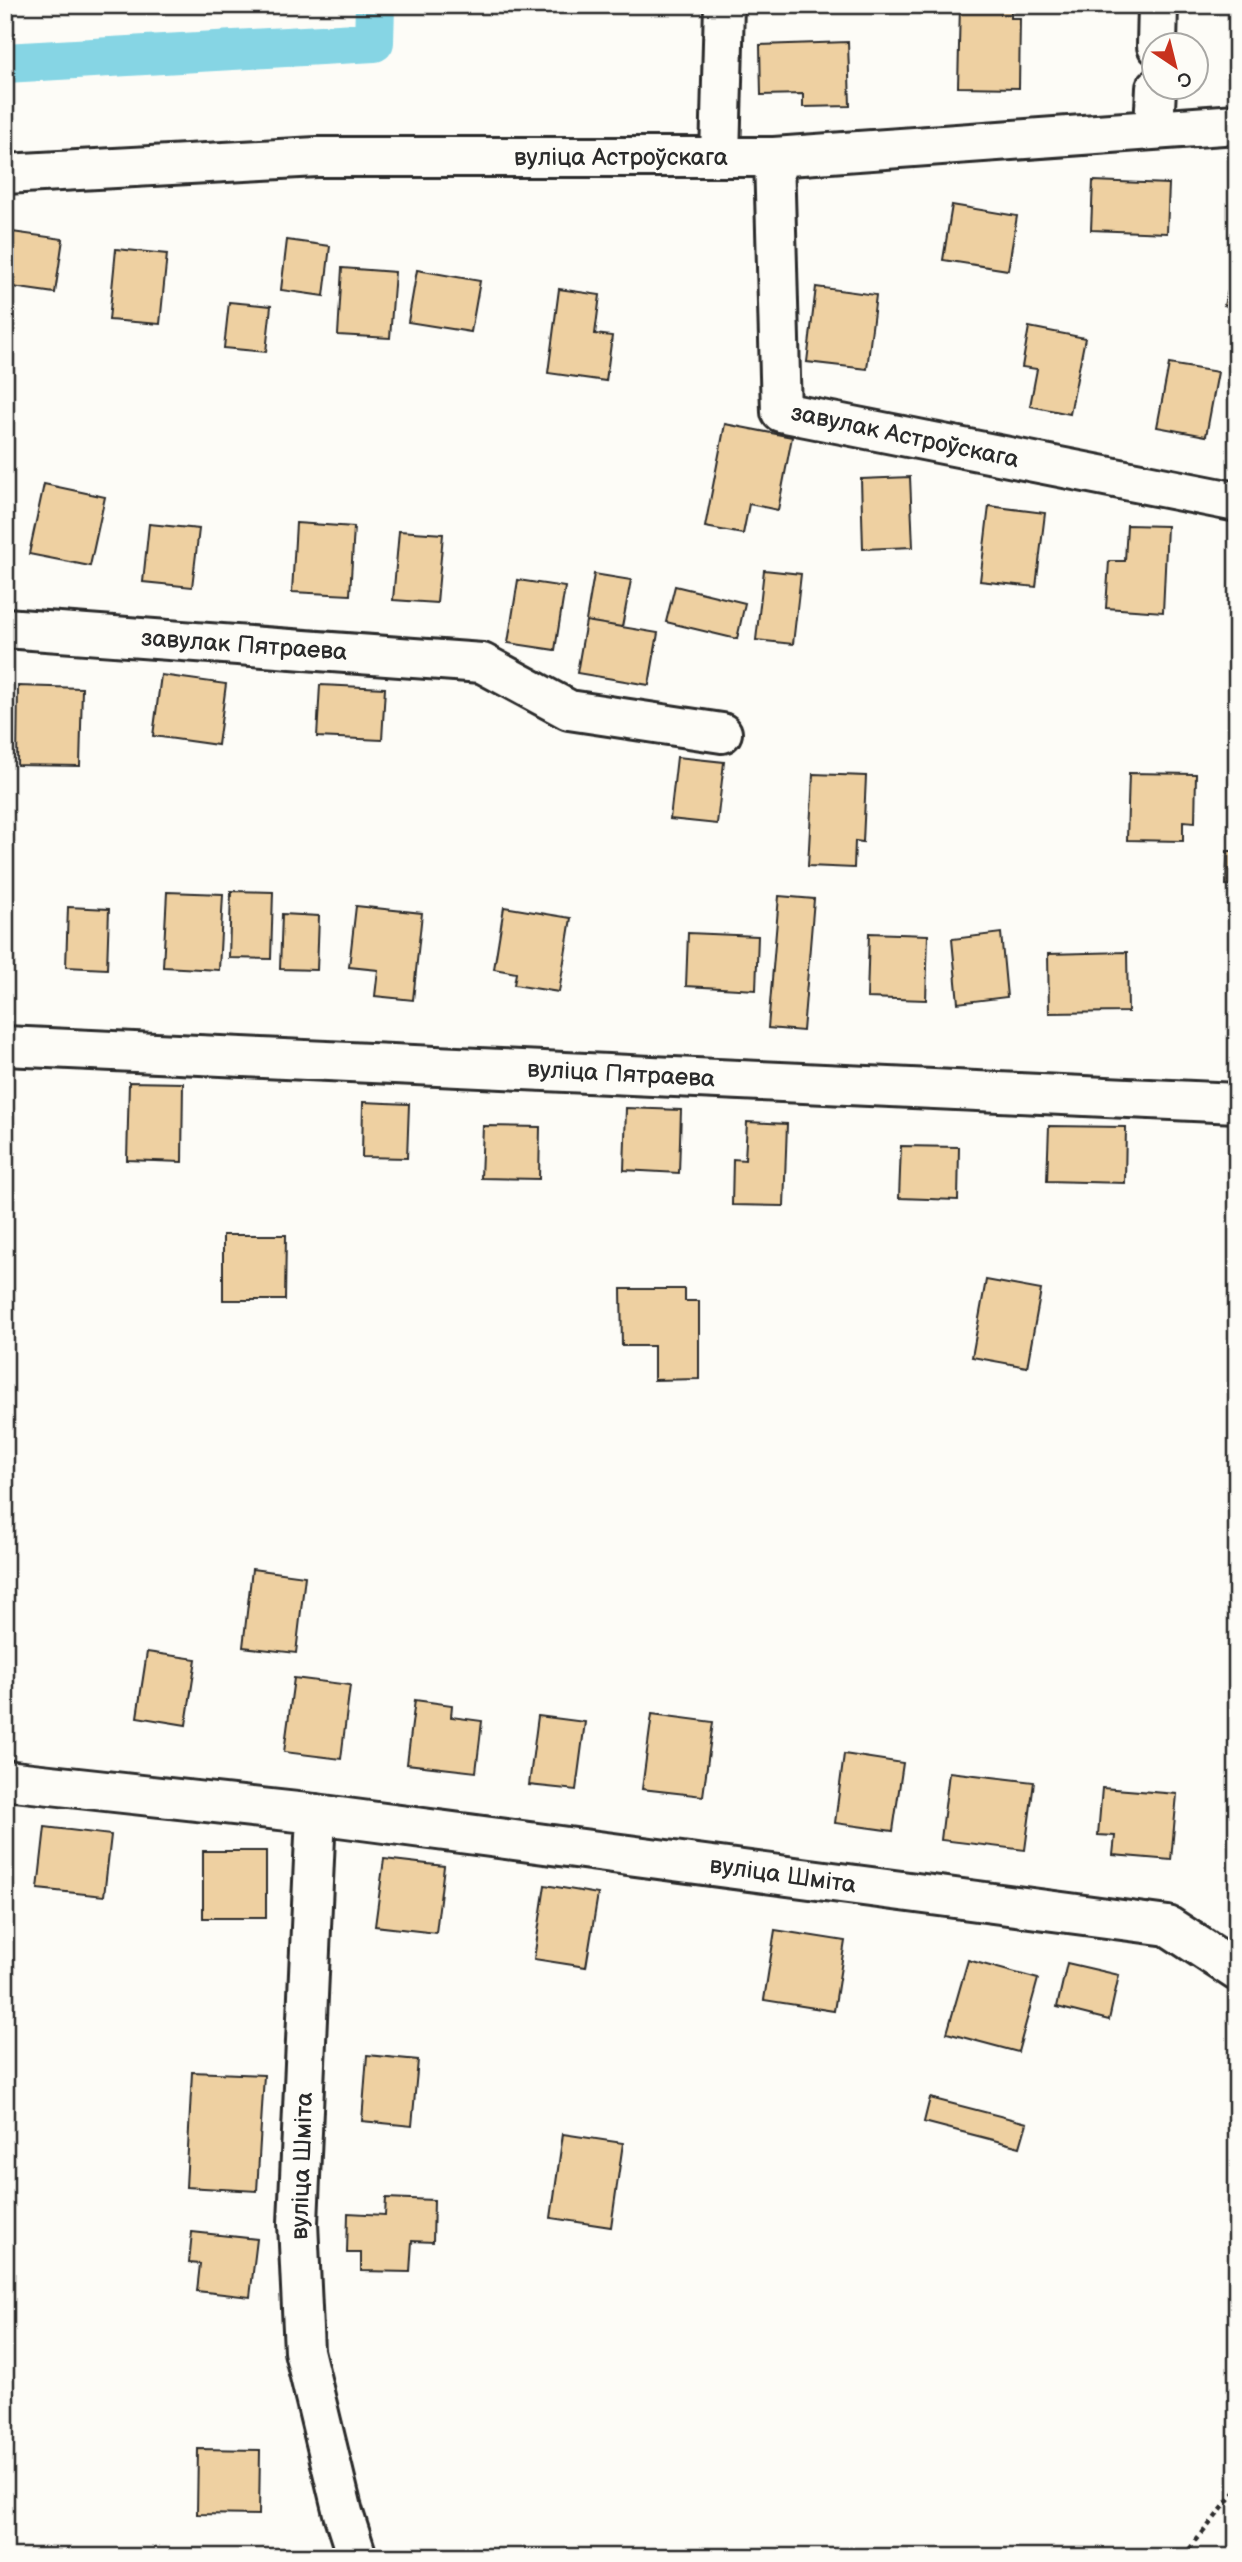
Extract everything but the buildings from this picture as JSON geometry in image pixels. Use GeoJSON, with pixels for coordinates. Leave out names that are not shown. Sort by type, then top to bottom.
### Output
{"type":"FeatureCollection","features":[{"type":"Feature","properties":{"kind":"street"},"geometry":{"type":"LineString","coordinates":[[720,157],[724,5]]}},
{"type":"Feature","properties":{"kind":"street"},"geometry":{"type":"LineString","coordinates":[[1157,32],[1158,5]]}},
{"type":"Feature","properties":{"kind":"street"},"geometry":{"type":"LineString","coordinates":[[1154,129],[1155,102]]}},
{"type":"Feature","properties":{"kind":"street","name":"вуліца Астроўскага"},"geometry":{"type":"LineString","coordinates":[[5,174],[317,156],[774,158],[1237,124]]}},
{"type":"Feature","properties":{"kind":"street","name":"завулак Астроўскага"},"geometry":{"type":"LineString","coordinates":[[774,158],[781,412],[1237,502]]}},
{"type":"Feature","properties":{"kind":"street","name":"завулак Пятраева"},"geometry":{"type":"LineString","coordinates":[[5,628],[482,663],[569,710],[722,733]]}},
{"type":"Feature","properties":{"kind":"street","name":"вуліца Пятраева"},"geometry":{"type":"LineString","coordinates":[[5,1046],[1237,1103]]}},
{"type":"Feature","properties":{"kind":"street","name":"вуліца Шміта"},"geometry":{"type":"LineString","coordinates":[[5,1780],[316,1814],[1168,1926],[1237,1971]]}},
{"type":"Feature","properties":{"kind":"street","name":"вуліца Шміта"},"geometry":{"type":"LineString","coordinates":[[316,1814],[298,2223],[304,2351],[343,2513],[357,2557]]}},
{"type":"Feature","properties":{"kind":"path"},"geometry":{"type":"LineString","coordinates":[[1183,2557],[1237,2490]]}},
{"type":"Feature","properties":{"kind":"waterway"},"geometry":{"type":"LineString","coordinates":[[5,63],[374,42],[375,5]]}}]}
